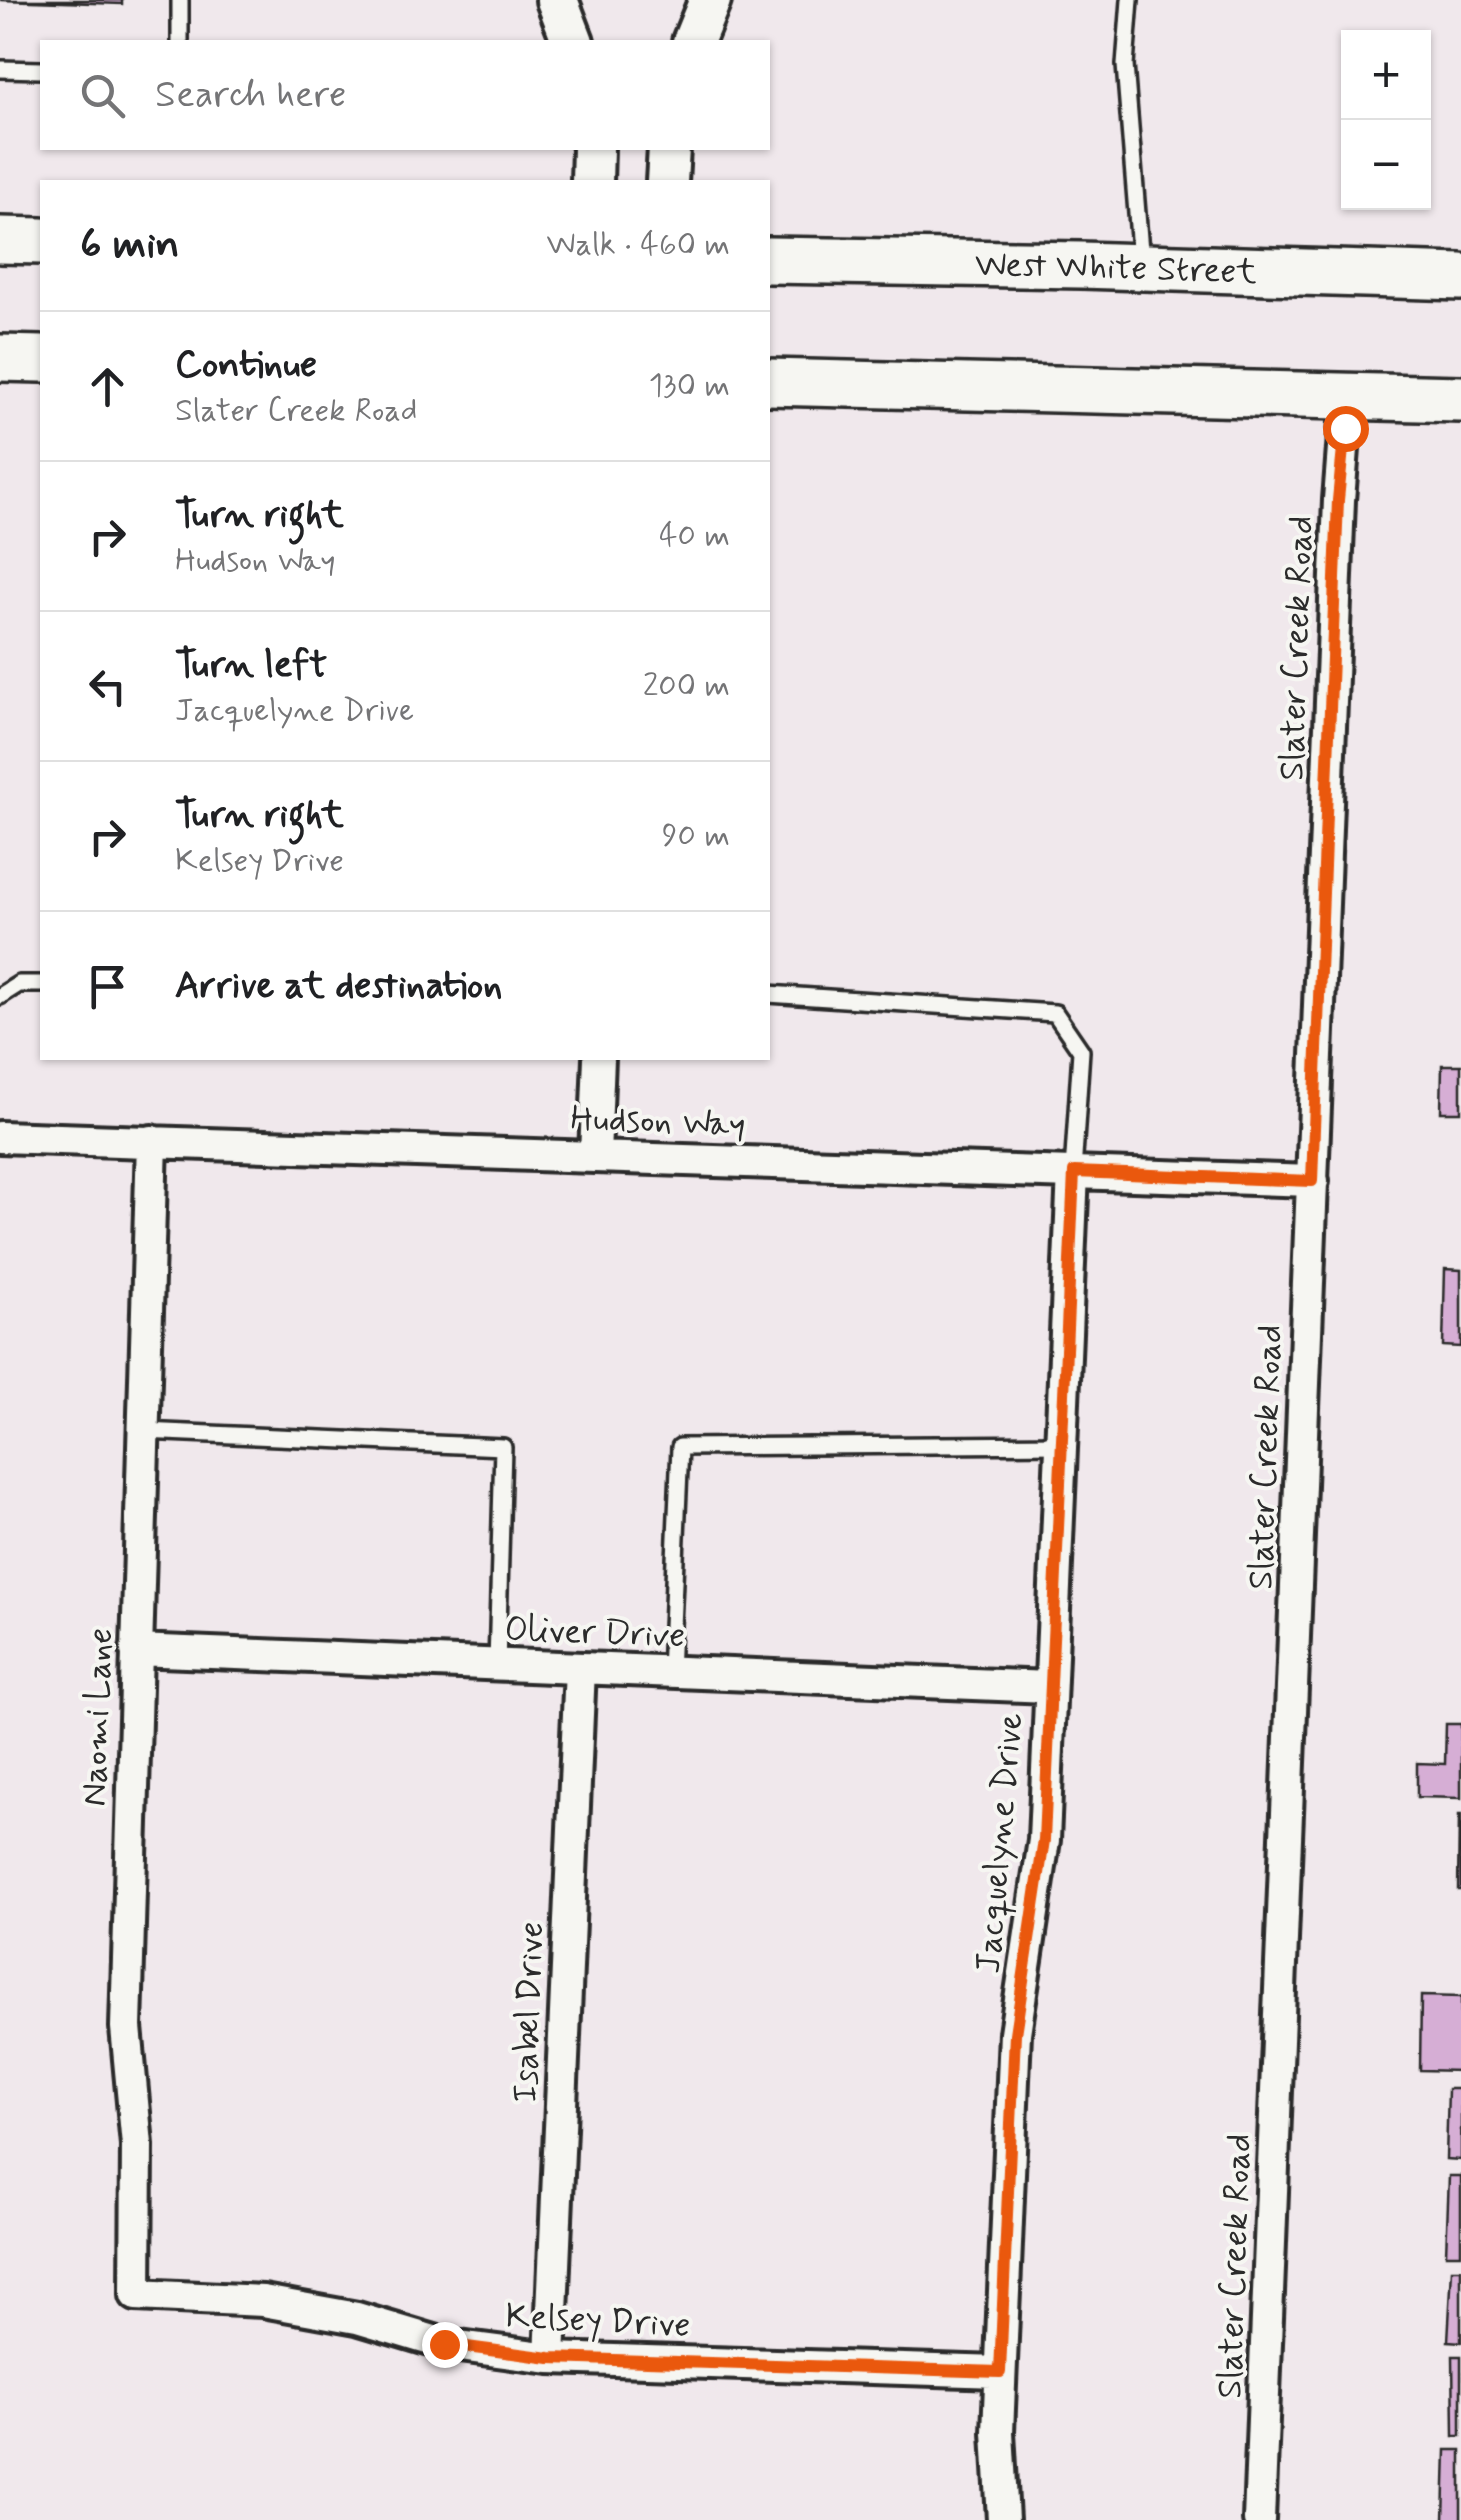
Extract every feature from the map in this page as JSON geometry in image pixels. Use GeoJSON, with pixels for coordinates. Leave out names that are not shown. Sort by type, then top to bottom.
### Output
{"type":"FeatureCollection","features":[{"type":"Feature","properties":{"kind":"main road"},"geometry":{"type":"LineString","coordinates":[[0,240],[40,241]]}},
{"type":"Feature","properties":{"kind":"main road","name":"West White Street"},"geometry":{"type":"LineString","coordinates":[[770,260],[1461,277]]}},
{"type":"Feature","properties":{"kind":"main road"},"geometry":{"type":"LineString","coordinates":[[0,358],[40,359]]}},
{"type":"Feature","properties":{"kind":"main road"},"geometry":{"type":"LineString","coordinates":[[770,382],[1461,399]]}},
{"type":"Feature","properties":{"kind":"street"},"geometry":{"type":"LineString","coordinates":[[557,0],[572,40]]}},
{"type":"Feature","properties":{"kind":"street"},"geometry":{"type":"LineString","coordinates":[[694,40],[710,0]]}},
{"type":"Feature","properties":{"kind":"street"},"geometry":{"type":"LineString","coordinates":[[592,180],[594,150]]}},
{"type":"Feature","properties":{"kind":"street"},"geometry":{"type":"LineString","coordinates":[[667,180],[668,150]]}},
{"type":"Feature","properties":{"kind":"street","name":"Slater Creek Road"},"geometry":{"type":"LineString","coordinates":[[1260,2520],[1338,500],[1347,397]]}},
{"type":"Feature","properties":{"kind":"street"},"geometry":{"type":"LineString","coordinates":[[595,1155],[599,1060]]}},
{"type":"Feature","properties":{"kind":"street","name":"Hudson Way"},"geometry":{"type":"LineString","coordinates":[[0,1137],[1312,1181]]}},
{"type":"Feature","properties":{"kind":"street","name":"Naomi Lane"},"geometry":{"type":"LineString","coordinates":[[136,2294],[137,2145],[126,2027],[152,1141]]}},
{"type":"Feature","properties":{"kind":"street","name":"Jacquelyne Drive"},"geometry":{"type":"LineString","coordinates":[[1004,2520],[998,2432],[1015,2034],[1044,1840],[1074,1172]]}},
{"type":"Feature","properties":{"kind":"street","name":"Oliver Drive"},"geometry":{"type":"LineString","coordinates":[[136,1650],[1050,1687]]}},
{"type":"Feature","properties":{"kind":"street","name":"Isabel Drive"},"geometry":{"type":"LineString","coordinates":[[550,2358],[580,1668]]}},
{"type":"Feature","properties":{"kind":"street","name":"Kelsey Drive"},"geometry":{"type":"LineString","coordinates":[[136,2294],[263,2301],[358,2318],[444,2344],[550,2358],[1000,2372]]}},
{"type":"Feature","properties":{"kind":"lane"},"geometry":{"type":"LineString","coordinates":[[180,0],[180,40]]}},
{"type":"Feature","properties":{"kind":"lane"},"geometry":{"type":"LineString","coordinates":[[1130,0],[1126,65],[1141,267]]}},
{"type":"Feature","properties":{"kind":"lane"},"geometry":{"type":"LineString","coordinates":[[0,69],[40,70]]}},
{"type":"Feature","properties":{"kind":"lane"},"geometry":{"type":"LineString","coordinates":[[0,996],[19,984],[40,984]]}},
{"type":"Feature","properties":{"kind":"lane"},"geometry":{"type":"LineString","coordinates":[[770,994],[1055,1013],[1081,1051],[1074,1172]]}},
{"type":"Feature","properties":{"kind":"lane"},"geometry":{"type":"LineString","coordinates":[[143,1431],[504,1447],[497,1665]]}},
{"type":"Feature","properties":{"kind":"lane"},"geometry":{"type":"LineString","coordinates":[[670,1672],[680,1447],[1061,1444]]}},
{"type":"Feature","properties":{"kind":"building"},"geometry":{"type":"Polygon","coordinates":[[[0,0],[122,0],[122,4],[0,0]]]}},
{"type":"Feature","properties":{"kind":"building"},"geometry":{"type":"Polygon","coordinates":[[[1442,1065],[1461,1065],[1461,1112],[1441,1112],[1442,1065]]]}},
{"type":"Feature","properties":{"kind":"building"},"geometry":{"type":"Polygon","coordinates":[[[1445,1269],[1461,1270],[1461,1347],[1443,1346],[1445,1269]]]}},
{"type":"Feature","properties":{"kind":"building"},"geometry":{"type":"Polygon","coordinates":[[[1446,1724],[1461,1724],[1461,1798],[1417,1797],[1417,1763],[1445,1764],[1446,1724]]]}},
{"type":"Feature","properties":{"kind":"building"},"geometry":{"type":"Polygon","coordinates":[[[1461,1815],[1461,1890],[1458,1890],[1461,1815]]]}},
{"type":"Feature","properties":{"kind":"building"},"geometry":{"type":"Polygon","coordinates":[[[1421,1996],[1461,1997],[1461,2071],[1420,2070],[1421,1996]]]}},
{"type":"Feature","properties":{"kind":"building"},"geometry":{"type":"Polygon","coordinates":[[[1448,2089],[1461,2089],[1461,2160],[1446,2159],[1448,2089]]]}},
{"type":"Feature","properties":{"kind":"building"},"geometry":{"type":"Polygon","coordinates":[[[1449,2176],[1461,2176],[1461,2254],[1446,2254],[1449,2176]]]}},
{"type":"Feature","properties":{"kind":"building"},"geometry":{"type":"Polygon","coordinates":[[[1452,2269],[1461,2269],[1461,2342],[1448,2341],[1452,2269]]]}},
{"type":"Feature","properties":{"kind":"building"},"geometry":{"type":"Polygon","coordinates":[[[1453,2356],[1461,2356],[1461,2436],[1454,2436],[1453,2356]]]}},
{"type":"Feature","properties":{"kind":"building"},"geometry":{"type":"Polygon","coordinates":[[[1446,2450],[1461,2450],[1461,2520],[1444,2520],[1446,2450]]]}},
{"type":"Feature","properties":{"kind":"route"},"geometry":{"type":"LineString","coordinates":[[444,2344],[550,2358],[1000,2372],[1015,2034],[1044,1840],[1074,1172],[1312,1181],[1338,500],[1345,428]]}}]}
